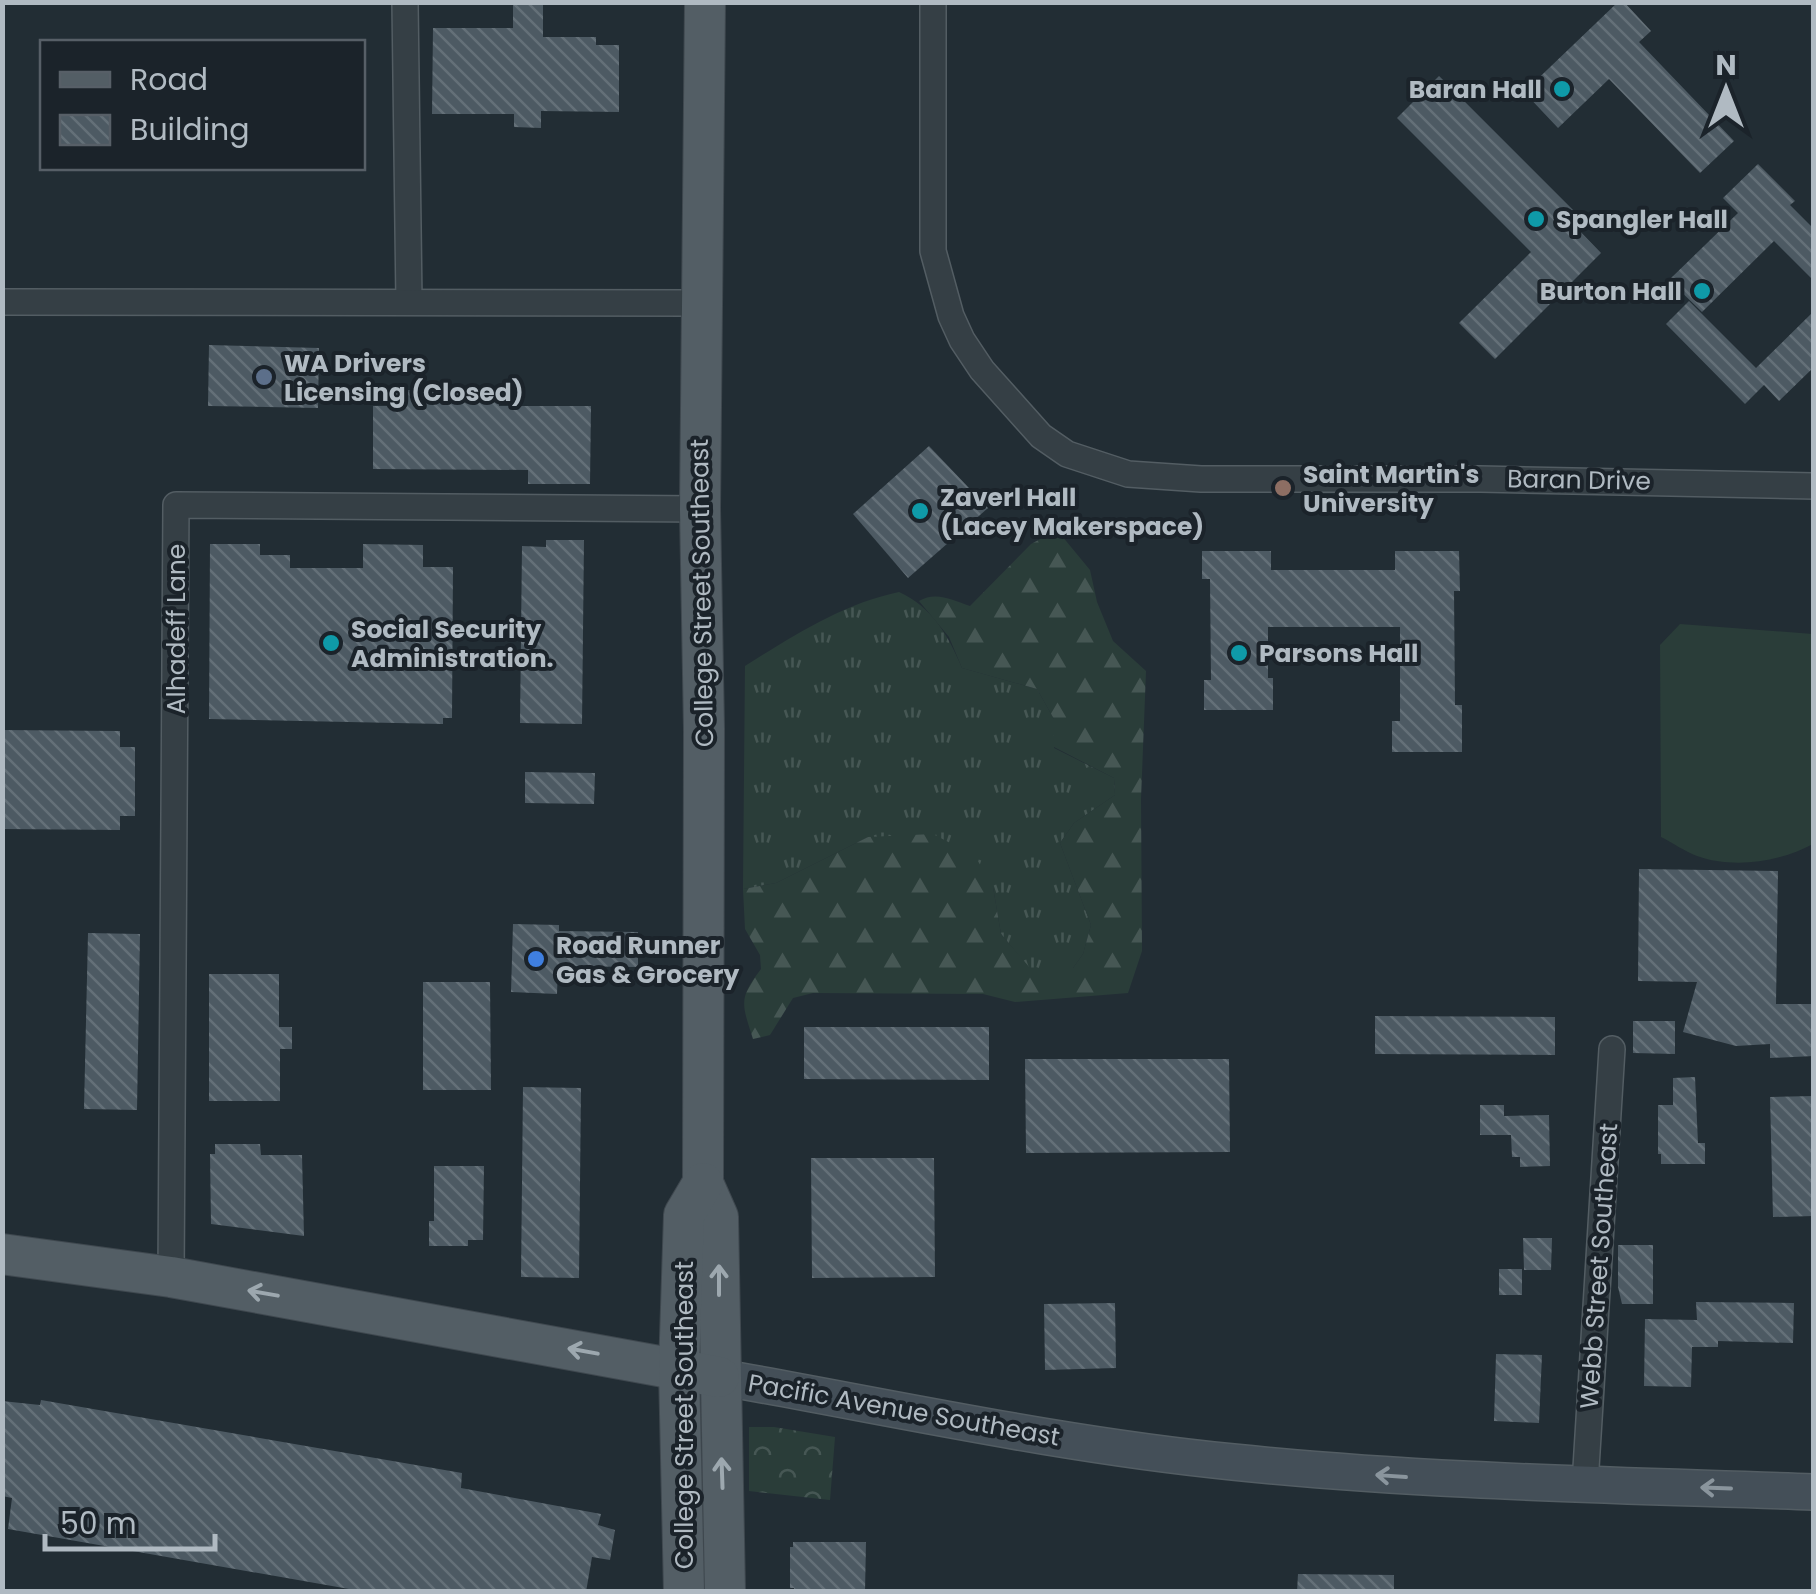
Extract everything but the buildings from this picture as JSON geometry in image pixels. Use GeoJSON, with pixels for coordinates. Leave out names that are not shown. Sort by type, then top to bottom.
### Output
{"type":"FeatureCollection","features":[{"type":"Feature","properties":{"kind":"main road","name":"College Street Southeast"},"geometry":{"type":"LineString","coordinates":[[704,2],[700,303],[704,729],[702,1183],[718,1216],[725,1592]]}},
{"type":"Feature","properties":{"kind":"main road","name":"College Street Southeast"},"geometry":{"type":"LineString","coordinates":[[684,1592],[679,1369],[684,1216],[702,1183]]}},
{"type":"Feature","properties":{"kind":"main road","name":"Pacific Avenue Southeast"},"geometry":{"type":"LineString","coordinates":[[2,1254],[171,1276],[1051,1436],[1230,1462],[1400,1477],[1814,1492]]}},
{"type":"Feature","properties":{"kind":"street"},"geometry":{"type":"LineString","coordinates":[[405,2],[410,302]]}},
{"type":"Feature","properties":{"kind":"street","name":"Baran Drive"},"geometry":{"type":"LineString","coordinates":[[933,2],[933,251],[951,316],[982,370],[1040,436],[1066,454],[1128,474],[1201,478],[1480,478],[1814,486]]}},
{"type":"Feature","properties":{"kind":"street"},"geometry":{"type":"LineString","coordinates":[[2,302],[700,303]]}},
{"type":"Feature","properties":{"kind":"street","name":"Alhadeff Lane"},"geometry":{"type":"LineString","coordinates":[[171,1276],[176,505],[700,508]]}},
{"type":"Feature","properties":{"kind":"street","name":"Webb Street Southeast"},"geometry":{"type":"LineString","coordinates":[[1585,1484],[1612,1049]]}},
{"type":"Feature","properties":{"kind":"green space"},"geometry":{"type":"Polygon","coordinates":[[[1057,530],[1090,570],[1097,602],[1113,641],[1146,671],[1141,799],[1142,951],[1128,993],[1015,1002],[983,994],[813,993],[793,998],[770,1035],[753,1039],[744,1002],[761,969],[760,955],[745,929],[743,889],[776,883],[868,837],[933,834],[975,856],[993,887],[1001,934],[1030,968],[1073,968],[1083,954],[1091,925],[1060,843],[1074,823],[1115,795],[1114,778],[1054,747],[1054,719],[1037,689],[962,668],[949,637],[919,601],[938,597],[970,606],[1031,544],[1057,530]]]}},
{"type":"Feature","properties":{"kind":"green space"},"geometry":{"type":"Polygon","coordinates":[[[899,592],[938,623],[962,668],[1037,689],[1054,719],[1054,748],[1114,778],[1115,795],[1074,823],[1060,843],[1091,925],[1083,954],[1073,968],[1030,969],[1001,934],[993,887],[868,837],[776,883],[743,889],[745,666],[838,613],[899,592]]]}},
{"type":"Feature","properties":{"kind":"green space"},"geometry":{"type":"Polygon","coordinates":[[[1680,624],[1813,634],[1813,844],[1771,859],[1741,863],[1697,856],[1661,837],[1660,645],[1680,624]]]}},
{"type":"Feature","properties":{"kind":"green space"},"geometry":{"type":"Polygon","coordinates":[[[749,1427],[835,1437],[830,1500],[749,1491],[749,1427]]]}},
{"type":"Feature","properties":{"kind":"place","name":"Baran Hall"},"geometry":{"type":"Point","coordinates":[1562,89]}},
{"type":"Feature","properties":{"kind":"place","name":"Spangler Hall"},"geometry":{"type":"Point","coordinates":[1536,219]}},
{"type":"Feature","properties":{"kind":"place","name":"Burton Hall"},"geometry":{"type":"Point","coordinates":[1702,291]}},
{"type":"Feature","properties":{"kind":"place","name":"WA Drivers Licensing (Closed)"},"geometry":{"type":"Point","coordinates":[264,377]}},
{"type":"Feature","properties":{"kind":"place","name":"Saint Martin's University"},"geometry":{"type":"Point","coordinates":[1283,488]}},
{"type":"Feature","properties":{"kind":"place","name":"Zaverl Hall (Lacey Makerspace)"},"geometry":{"type":"Point","coordinates":[920,511]}},
{"type":"Feature","properties":{"kind":"place","name":"Social Security Administration."},"geometry":{"type":"Point","coordinates":[331,643]}},
{"type":"Feature","properties":{"kind":"place","name":"Parsons Hall"},"geometry":{"type":"Point","coordinates":[1239,653]}},
{"type":"Feature","properties":{"kind":"place","name":"Road Runner Gas & Grocery"},"geometry":{"type":"Point","coordinates":[536,959]}}]}
